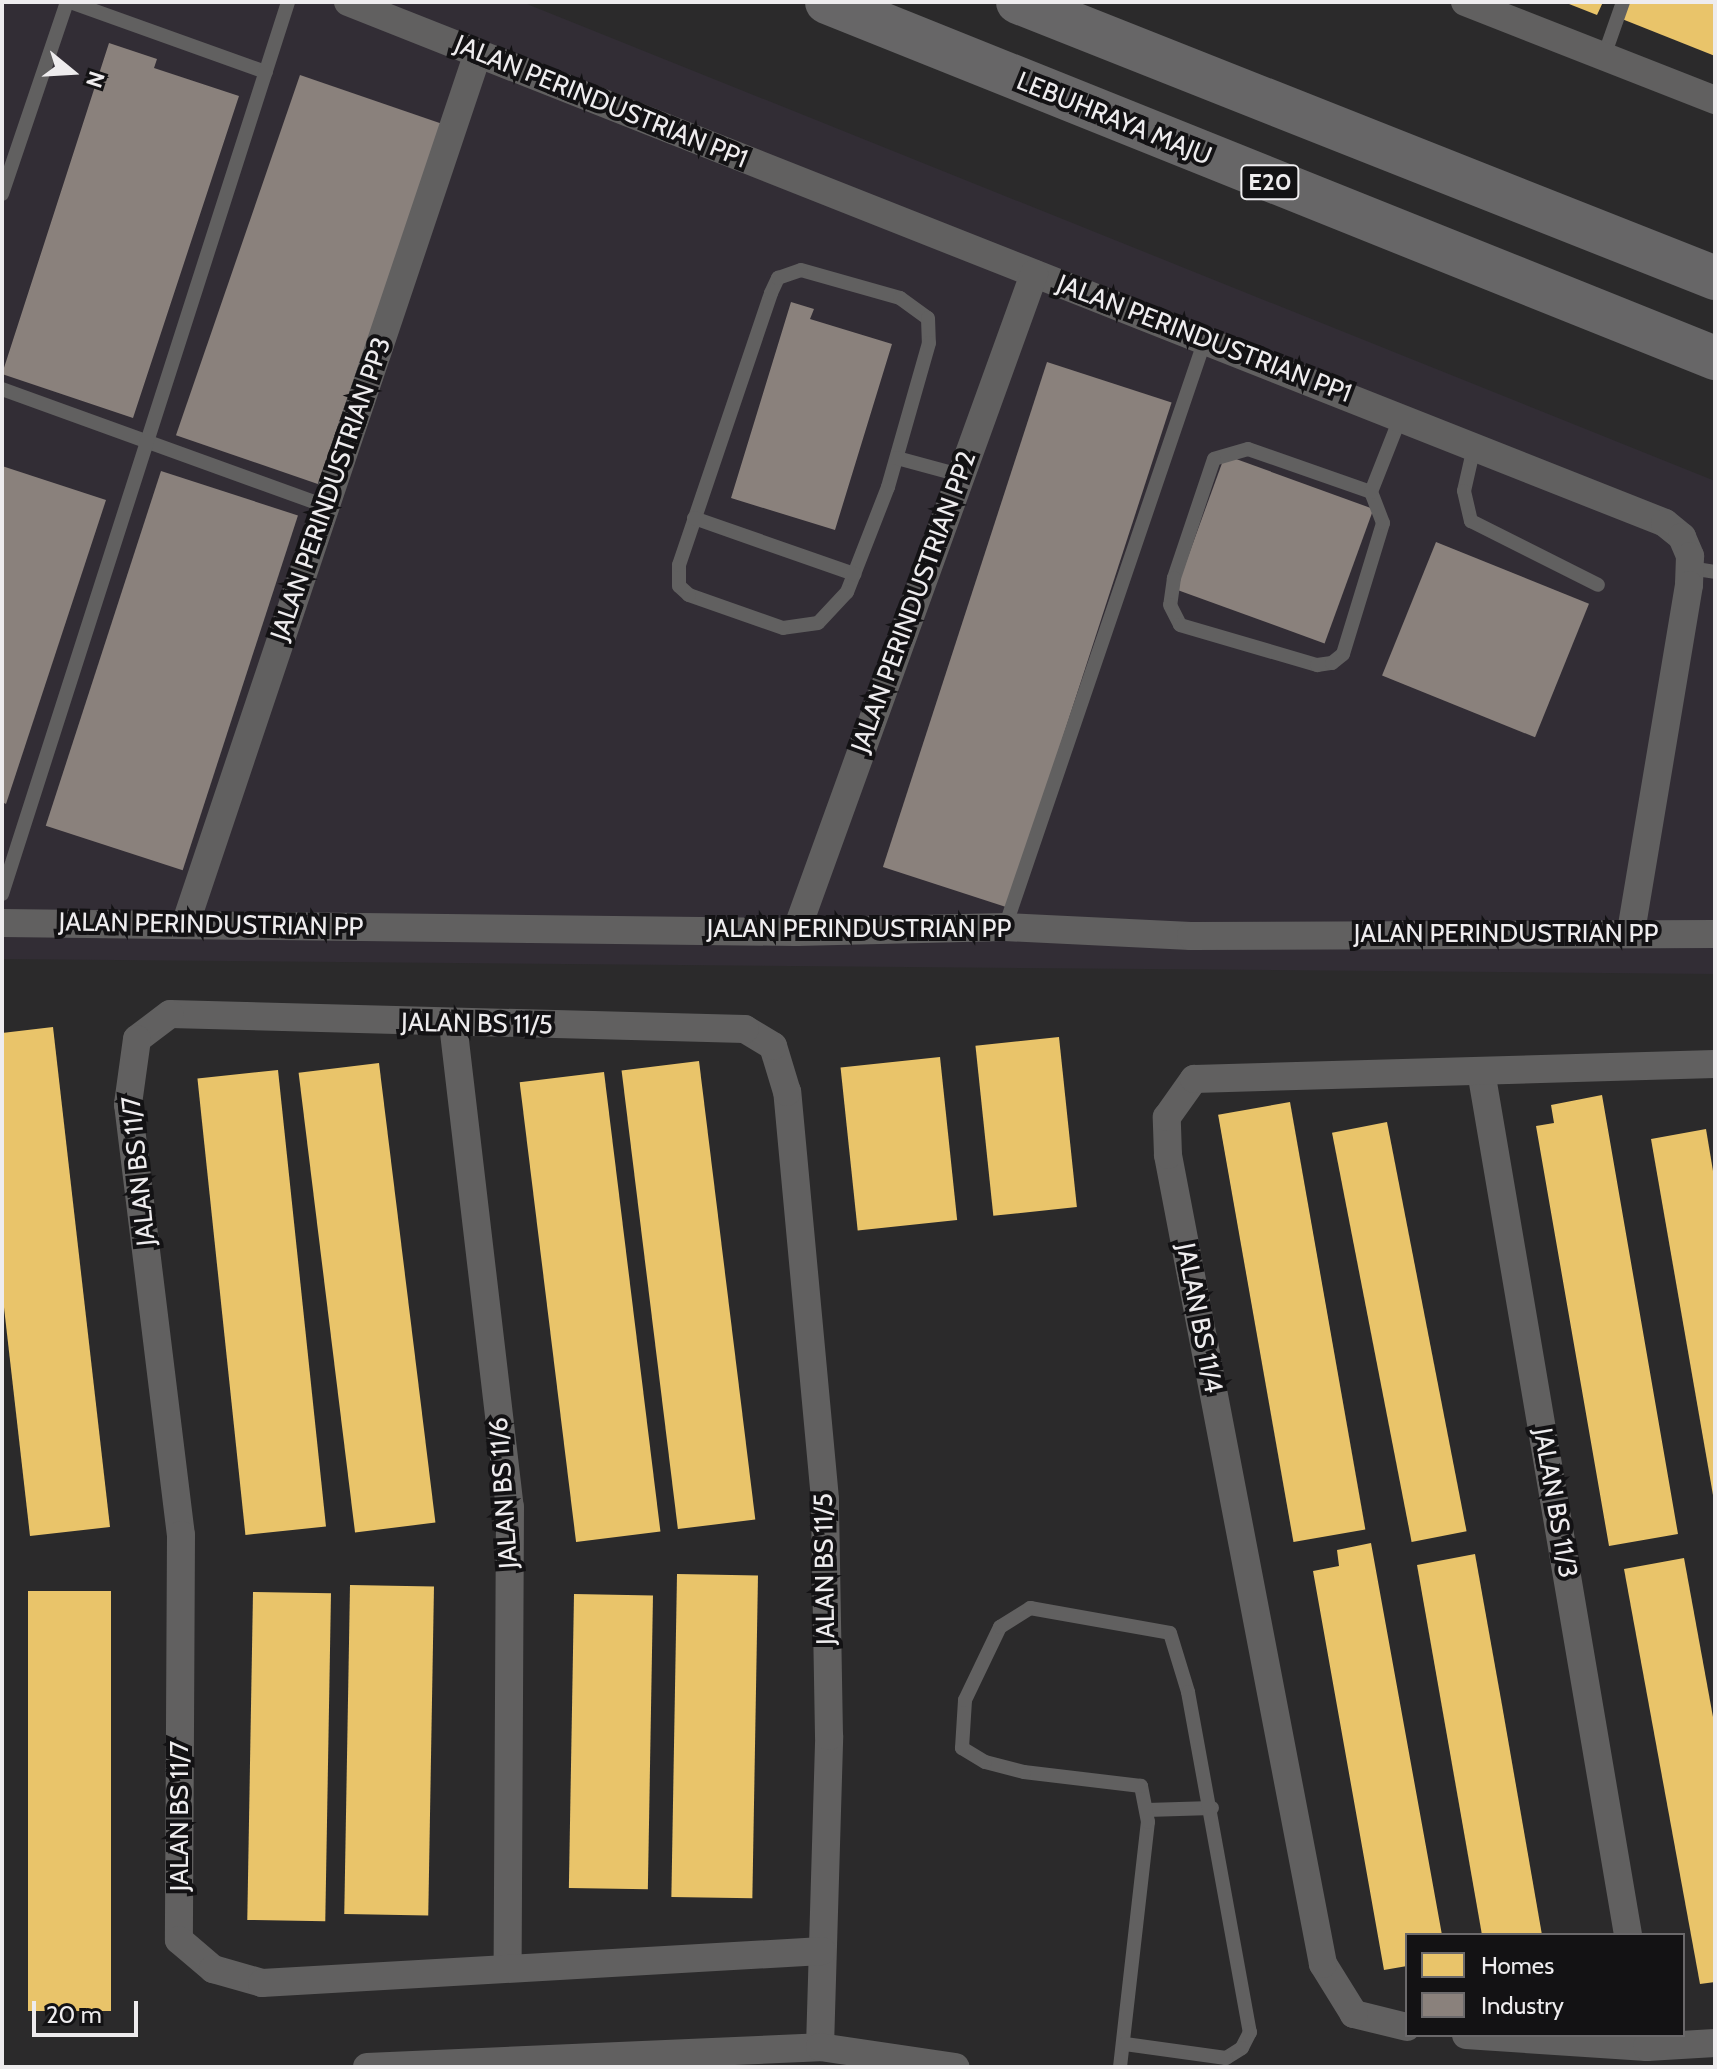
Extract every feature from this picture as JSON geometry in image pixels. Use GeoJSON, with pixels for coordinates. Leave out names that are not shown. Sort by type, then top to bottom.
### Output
{"type":"FeatureCollection","features":[{"type":"Feature","properties":{"kind":"highway","name":"LEBUHRAYA MAJU"},"geometry":{"type":"LineString","coordinates":[[827,2],[1715,358]]}},
{"type":"Feature","properties":{"kind":"highway"},"geometry":{"type":"LineString","coordinates":[[1018,2],[1715,278]]}},
{"type":"Feature","properties":{"kind":"street","name":"JALAN PERINDUSTRIAN PP1"},"geometry":{"type":"LineString","coordinates":[[348,2],[1665,523],[1682,537],[1702,570],[1631,932]]}},
{"type":"Feature","properties":{"kind":"street"},"geometry":{"type":"LineString","coordinates":[[1465,2],[1715,100]]}},
{"type":"Feature","properties":{"kind":"street","name":"JALAN PERINDUSTRIAN PP3"},"geometry":{"type":"LineString","coordinates":[[185,925],[478,53]]}},
{"type":"Feature","properties":{"kind":"street","name":"JALAN PERINDUSTRIAN PP2"},"geometry":{"type":"LineString","coordinates":[[796,932],[1034,274]]}},
{"type":"Feature","properties":{"kind":"street","name":"JALAN PERINDUSTRIAN PP"},"geometry":{"type":"LineString","coordinates":[[2,923],[796,932],[1005,927],[1191,936],[1715,934]]}},
{"type":"Feature","properties":{"kind":"street","name":"JALAN BS 11/5"},"geometry":{"type":"LineString","coordinates":[[137,1039],[170,1014],[453,1024],[745,1029],[773,1046],[787,1092],[825,1499],[829,1736],[820,2047]]}},
{"type":"Feature","properties":{"kind":"street","name":"JALAN BS 11/6"},"geometry":{"type":"LineString","coordinates":[[453,1024],[510,1507],[508,1965]]}},
{"type":"Feature","properties":{"kind":"street","name":"JALAN BS 11/7"},"geometry":{"type":"LineString","coordinates":[[137,1039],[128,1104],[181,1535],[179,1940],[213,1969],[262,1983],[508,1965],[822,1951]]}},
{"type":"Feature","properties":{"kind":"street","name":"JALAN BS 11/4"},"geometry":{"type":"LineString","coordinates":[[1405,2027],[1354,2014],[1323,1964],[1168,1155],[1167,1117],[1194,1079],[1715,1064]]}},
{"type":"Feature","properties":{"kind":"street","name":"JALAN BS 11/3"},"geometry":{"type":"LineString","coordinates":[[1481,1071],[1628,1933]]}},
{"type":"Feature","properties":{"kind":"street"},"geometry":{"type":"LineString","coordinates":[[1490,2037],[1648,2050],[1715,2043]]}},
{"type":"Feature","properties":{"kind":"street"},"geometry":{"type":"LineString","coordinates":[[367,2067],[820,2047],[956,2067]]}},
{"type":"Feature","properties":{"kind":"lane"},"geometry":{"type":"LineString","coordinates":[[2,194],[69,2],[266,72]]}},
{"type":"Feature","properties":{"kind":"lane"},"geometry":{"type":"LineString","coordinates":[[2,894],[288,2]]}},
{"type":"Feature","properties":{"kind":"lane"},"geometry":{"type":"LineString","coordinates":[[1604,56],[1623,2]]}},
{"type":"Feature","properties":{"kind":"lane"},"geometry":{"type":"LineString","coordinates":[[801,270],[900,298],[928,318],[924,372],[897,458],[854,574],[835,609],[818,623],[783,628],[726,608],[679,586],[679,565],[694,518],[778,278],[801,270]]}},
{"type":"Feature","properties":{"kind":"lane"},"geometry":{"type":"LineString","coordinates":[[1005,927],[1205,340]]}},
{"type":"Feature","properties":{"kind":"lane"},"geometry":{"type":"LineString","coordinates":[[2,389],[148,439],[325,506]]}},
{"type":"Feature","properties":{"kind":"lane"},"geometry":{"type":"LineString","coordinates":[[1371,492],[1248,449],[1214,459],[1174,578],[1170,605],[1180,625],[1317,665],[1332,663],[1343,654],[1383,523],[1371,492],[1401,416]]}},
{"type":"Feature","properties":{"kind":"lane"},"geometry":{"type":"LineString","coordinates":[[1474,447],[1464,491],[1471,521],[1598,585]]}},
{"type":"Feature","properties":{"kind":"lane"},"geometry":{"type":"LineString","coordinates":[[897,458],[960,475]]}},
{"type":"Feature","properties":{"kind":"lane"},"geometry":{"type":"LineString","coordinates":[[694,518],[854,574]]}},
{"type":"Feature","properties":{"kind":"lane"},"geometry":{"type":"LineString","coordinates":[[1120,2067],[1125,2044],[1147,1810],[1141,1786],[1024,1772],[985,1762],[962,1748],[965,1700],[1000,1627],[1030,1608],[1170,1633],[1188,1692],[1212,1808],[1250,2032],[1242,2048],[1226,2058],[1125,2044]]}},
{"type":"Feature","properties":{"kind":"lane"},"geometry":{"type":"LineString","coordinates":[[1147,1810],[1212,1808]]}},
{"type":"Feature","properties":{"kind":"shaded area"},"geometry":{"type":"Polygon","coordinates":[[[2,2],[522,2],[1715,481],[1715,974],[2,959],[2,2]]]}},
{"type":"Feature","properties":{"kind":"building: Homes"},"geometry":{"type":"Polygon","coordinates":[[[1564,2],[1603,2],[1597,15],[1564,2]]]}},
{"type":"Feature","properties":{"kind":"building: Homes"},"geometry":{"type":"Polygon","coordinates":[[[1629,2],[1715,2],[1715,56],[1622,19],[1629,2]]]}},
{"type":"Feature","properties":{"kind":"building: Homes"},"geometry":{"type":"Polygon","coordinates":[[[53,1027],[110,1527],[30,1536],[2,1290],[2,1033],[53,1027]]]}},
{"type":"Feature","properties":{"kind":"building: Homes"},"geometry":{"type":"Polygon","coordinates":[[[1059,1037],[1077,1207],[993,1216],[975,1046],[1059,1037]]]}},
{"type":"Feature","properties":{"kind":"building: Homes"},"geometry":{"type":"Polygon","coordinates":[[[940,1057],[957,1220],[858,1231],[841,1067],[940,1057]]]}},
{"type":"Feature","properties":{"kind":"building: Homes"},"geometry":{"type":"Polygon","coordinates":[[[699,1061],[755,1520],[678,1529],[622,1071],[699,1061]]]}},
{"type":"Feature","properties":{"kind":"building: Homes"},"geometry":{"type":"Polygon","coordinates":[[[379,1063],[435,1523],[355,1532],[299,1073],[379,1063]]]}},
{"type":"Feature","properties":{"kind":"building: Homes"},"geometry":{"type":"Polygon","coordinates":[[[278,1070],[326,1526],[245,1535],[197,1078],[278,1070]]]}},
{"type":"Feature","properties":{"kind":"building: Homes"},"geometry":{"type":"Polygon","coordinates":[[[604,1072],[660,1532],[576,1542],[520,1082],[604,1072]]]}},
{"type":"Feature","properties":{"kind":"building: Homes"},"geometry":{"type":"Polygon","coordinates":[[[1602,1095],[1678,1534],[1609,1546],[1536,1126],[1554,1123],[1551,1105],[1602,1095]]]}},
{"type":"Feature","properties":{"kind":"building: Homes"},"geometry":{"type":"Polygon","coordinates":[[[1290,1102],[1365,1529],[1293,1542],[1218,1115],[1290,1102]]]}},
{"type":"Feature","properties":{"kind":"building: Homes"},"geometry":{"type":"Polygon","coordinates":[[[1387,1122],[1467,1531],[1412,1542],[1332,1133],[1387,1122]]]}},
{"type":"Feature","properties":{"kind":"building: Homes"},"geometry":{"type":"Polygon","coordinates":[[[1706,1129],[1715,1183],[1713,1495],[1651,1139],[1706,1129]]]}},
{"type":"Feature","properties":{"kind":"building: Homes"},"geometry":{"type":"Polygon","coordinates":[[[1371,1543],[1442,1933],[1405,1933],[1405,1966],[1384,1970],[1313,1571],[1339,1566],[1337,1550],[1371,1543]]]}},
{"type":"Feature","properties":{"kind":"building: Homes"},"geometry":{"type":"Polygon","coordinates":[[[1475,1554],[1542,1933],[1482,1933],[1417,1565],[1475,1554]]]}},
{"type":"Feature","properties":{"kind":"building: Homes"},"geometry":{"type":"Polygon","coordinates":[[[1684,1558],[1715,1728],[1715,1982],[1700,1984],[1624,1569],[1684,1558]]]}},
{"type":"Feature","properties":{"kind":"building: Homes"},"geometry":{"type":"Polygon","coordinates":[[[677,1574],[758,1575],[752,1898],[671,1897],[677,1574]]]}},
{"type":"Feature","properties":{"kind":"building: Homes"},"geometry":{"type":"Polygon","coordinates":[[[350,1585],[434,1586],[428,1915],[344,1914],[350,1585]]]}},
{"type":"Feature","properties":{"kind":"building: Homes"},"geometry":{"type":"Polygon","coordinates":[[[28,1591],[111,1591],[111,2011],[28,2011],[28,1591]]]}},
{"type":"Feature","properties":{"kind":"building: Homes"},"geometry":{"type":"Polygon","coordinates":[[[253,1592],[331,1593],[325,1921],[247,1920],[253,1592]]]}},
{"type":"Feature","properties":{"kind":"building: Homes"},"geometry":{"type":"Polygon","coordinates":[[[574,1594],[653,1595],[648,1889],[569,1888],[574,1594]]]}},
{"type":"Feature","properties":{"kind":"building: Industry"},"geometry":{"type":"Polygon","coordinates":[[[109,43],[157,59],[154,68],[239,96],[133,418],[2,374],[109,43]]]}},
{"type":"Feature","properties":{"kind":"building: Industry"},"geometry":{"type":"Polygon","coordinates":[[[300,75],[442,124],[318,484],[176,435],[300,75]]]}},
{"type":"Feature","properties":{"kind":"building: Industry"},"geometry":{"type":"Polygon","coordinates":[[[791,302],[814,309],[810,319],[892,344],[835,530],[731,498],[791,302]]]}},
{"type":"Feature","properties":{"kind":"building: Industry"},"geometry":{"type":"Polygon","coordinates":[[[1047,362],[1172,402],[1008,907],[883,867],[1047,362]]]}},
{"type":"Feature","properties":{"kind":"building: Industry"},"geometry":{"type":"Polygon","coordinates":[[[1225,455],[1373,509],[1325,643],[1176,589],[1225,455]]]}},
{"type":"Feature","properties":{"kind":"building: Industry"},"geometry":{"type":"Polygon","coordinates":[[[2,466],[106,500],[6,804],[2,802],[2,466]]]}},
{"type":"Feature","properties":{"kind":"building: Industry"},"geometry":{"type":"Polygon","coordinates":[[[161,471],[298,515],[183,870],[46,826],[161,471]]]}},
{"type":"Feature","properties":{"kind":"building: Industry"},"geometry":{"type":"Polygon","coordinates":[[[1436,542],[1589,604],[1535,737],[1382,676],[1436,542]]]}}]}
